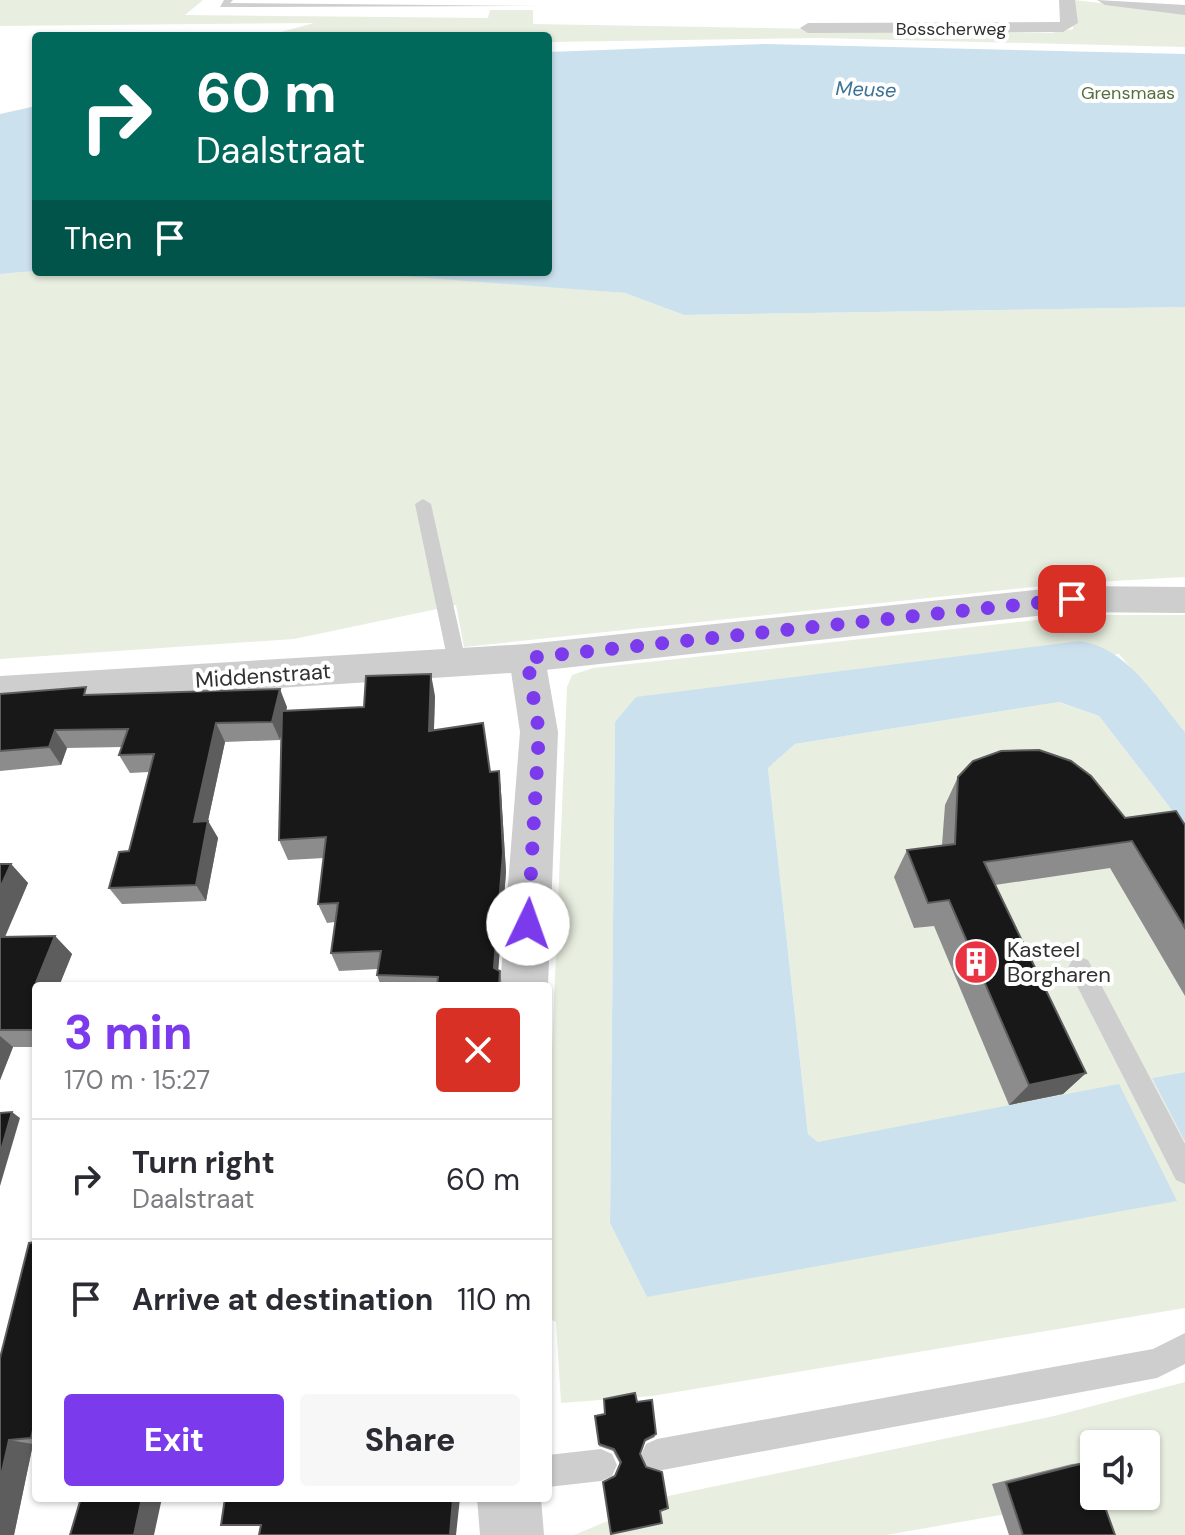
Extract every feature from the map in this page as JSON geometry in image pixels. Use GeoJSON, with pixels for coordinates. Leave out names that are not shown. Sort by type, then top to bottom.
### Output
{"type":"FeatureCollection","features":[{"type":"Feature","properties":{"kind":"street","name":"Bosscherweg"},"geometry":{"type":"LineString","coordinates":[[808,28],[1063,27],[1070,23],[1067,0]]}},
{"type":"Feature","properties":{"kind":"street"},"geometry":{"type":"LineString","coordinates":[[1105,0],[1185,10]]}},
{"type":"Feature","properties":{"kind":"street","name":"Middenstraat"},"geometry":{"type":"LineString","coordinates":[[0,691],[527,658],[1072,599],[1185,600]]}},
{"type":"Feature","properties":{"kind":"street"},"geometry":{"type":"LineString","coordinates":[[524,982],[539,732],[527,658]]}},
{"type":"Feature","properties":{"kind":"street"},"geometry":{"type":"LineString","coordinates":[[509,1502],[512,1535]]}},
{"type":"Feature","properties":{"kind":"lane"},"geometry":{"type":"LineString","coordinates":[[229,0],[223,5],[541,3],[541,17]]}},
{"type":"Feature","properties":{"kind":"lane"},"geometry":{"type":"LineString","coordinates":[[423,504],[457,662]]}},
{"type":"Feature","properties":{"kind":"lane"},"geometry":{"type":"LineString","coordinates":[[1080,968],[1185,1171]]}},
{"type":"Feature","properties":{"kind":"lane"},"geometry":{"type":"LineString","coordinates":[[657,1455],[1157,1363],[1185,1348]]}},
{"type":"Feature","properties":{"kind":"lane"},"geometry":{"type":"LineString","coordinates":[[552,1471],[601,1465]]}},
{"type":"Feature","properties":{"kind":"shaded area"},"geometry":{"type":"Polygon","coordinates":[[[0,0],[203,0],[185,15],[488,18],[490,10],[533,10],[533,24],[1051,33],[1073,29],[1074,0],[1185,13],[1185,47],[820,38],[552,42],[552,32],[281,32],[314,23],[0,26],[0,0]]]}},
{"type":"Feature","properties":{"kind":"shaded area"},"geometry":{"type":"Polygon","coordinates":[[[32,271],[32,276],[455,278],[625,293],[684,315],[1185,307],[1185,577],[1060,584],[464,647],[456,605],[294,639],[0,659],[0,274],[32,271]]]}},
{"type":"Feature","properties":{"kind":"shaded area"},"geometry":{"type":"Polygon","coordinates":[[[1083,615],[1185,615],[1185,732],[1119,654],[615,722],[610,1223],[647,1297],[818,1142],[808,1134],[768,768],[795,744],[1058,702],[1099,716],[1185,827],[1185,1072],[1152,1078],[1185,1142],[1185,1308],[652,1396],[561,1403],[556,1322],[552,1320],[552,1050],[567,687],[572,675],[593,668],[1083,615]]]}},
{"type":"Feature","properties":{"kind":"shaded area"},"geometry":{"type":"Polygon","coordinates":[[[1185,1382],[1185,1535],[1014,1535],[1006,1514],[886,1535],[574,1535],[668,1496],[1054,1416],[1185,1382]]]}},
{"type":"Feature","properties":{"kind":"water","name":"Meuse"},"geometry":{"type":"Polygon","coordinates":[[[765,44],[1185,54],[1185,307],[684,315],[625,293],[403,276],[552,276],[552,52],[765,44]]]}},
{"type":"Feature","properties":{"kind":"water"},"geometry":{"type":"Polygon","coordinates":[[[32,107],[32,271],[0,274],[0,114],[32,107]]]}},
{"type":"Feature","properties":{"kind":"water"},"geometry":{"type":"Polygon","coordinates":[[[1080,641],[1097,645],[1126,664],[1185,732],[1185,827],[1099,716],[1059,702],[795,744],[768,768],[808,1134],[818,1142],[1119,1084],[1177,1201],[647,1297],[610,1223],[615,722],[636,697],[1080,641]]]}},
{"type":"Feature","properties":{"kind":"water"},"geometry":{"type":"Polygon","coordinates":[[[1185,1072],[1185,1142],[1152,1078],[1185,1072]]]}},
{"type":"Feature","properties":{"kind":"building"},"geometry":{"type":"Polygon","coordinates":[[[431,674],[429,731],[483,723],[490,772],[499,771],[503,853],[494,968],[500,971],[499,982],[437,982],[438,977],[377,975],[381,951],[331,953],[338,903],[318,904],[326,837],[279,840],[282,711],[364,707],[366,676],[431,674]]]}},
{"type":"Feature","properties":{"kind":"building"},"geometry":{"type":"Polygon","coordinates":[[[86,687],[84,695],[280,689],[272,722],[216,723],[194,822],[208,821],[196,885],[109,888],[119,852],[129,851],[154,754],[119,755],[128,729],[55,730],[49,747],[0,751],[0,694],[86,687]]]}},
{"type":"Feature","properties":{"kind":"building"},"geometry":{"type":"Polygon","coordinates":[[[1039,750],[1071,761],[1091,776],[1125,818],[1176,811],[1185,825],[1185,928],[1132,841],[984,862],[1086,1073],[1029,1085],[949,900],[928,903],[907,850],[955,844],[958,777],[973,761],[1001,751],[1039,750]]]}},
{"type":"Feature","properties":{"kind":"building"},"geometry":{"type":"Polygon","coordinates":[[[0,864],[11,864],[0,888],[0,864]]]}},
{"type":"Feature","properties":{"kind":"building"},"geometry":{"type":"Polygon","coordinates":[[[55,936],[36,982],[32,982],[32,1030],[0,1030],[0,937],[55,936]]]}},
{"type":"Feature","properties":{"kind":"building"},"geometry":{"type":"Polygon","coordinates":[[[12,1112],[0,1154],[0,1113],[12,1112]]]}},
{"type":"Feature","properties":{"kind":"building"},"geometry":{"type":"Polygon","coordinates":[[[29,1243],[32,1243],[32,1434],[31,1438],[9,1440],[0,1480],[0,1358],[29,1243]]]}},
{"type":"Feature","properties":{"kind":"building"},"geometry":{"type":"Polygon","coordinates":[[[635,1393],[637,1402],[652,1400],[656,1434],[645,1440],[640,1454],[646,1467],[662,1472],[668,1508],[660,1511],[662,1523],[611,1534],[603,1482],[615,1476],[621,1462],[614,1449],[599,1444],[595,1416],[605,1414],[604,1399],[635,1393]]]}},
{"type":"Feature","properties":{"kind":"building"},"geometry":{"type":"Polygon","coordinates":[[[1080,1464],[1080,1510],[1106,1510],[1115,1535],[1023,1535],[1006,1483],[1080,1464]]]}},
{"type":"Feature","properties":{"kind":"building"},"geometry":{"type":"Polygon","coordinates":[[[80,1502],[141,1502],[134,1535],[70,1535],[80,1502]]]}},
{"type":"Feature","properties":{"kind":"building"},"geometry":{"type":"Polygon","coordinates":[[[224,1502],[453,1502],[450,1535],[259,1535],[261,1525],[221,1525],[224,1502]]]}},
{"type":"Feature","properties":{"kind":"place","name":"Kasteel Borgharen"},"geometry":{"type":"Point","coordinates":[976,962]}},
{"type":"Feature","properties":{"kind":"route"},"geometry":{"type":"LineString","coordinates":[[528,924],[539,732],[527,658],[1072,599]]}},
{"type":"Feature","properties":{"kind":"park label","name":"Grensmaas"},"geometry":{"type":"Point","coordinates":[1128,93]}}]}
